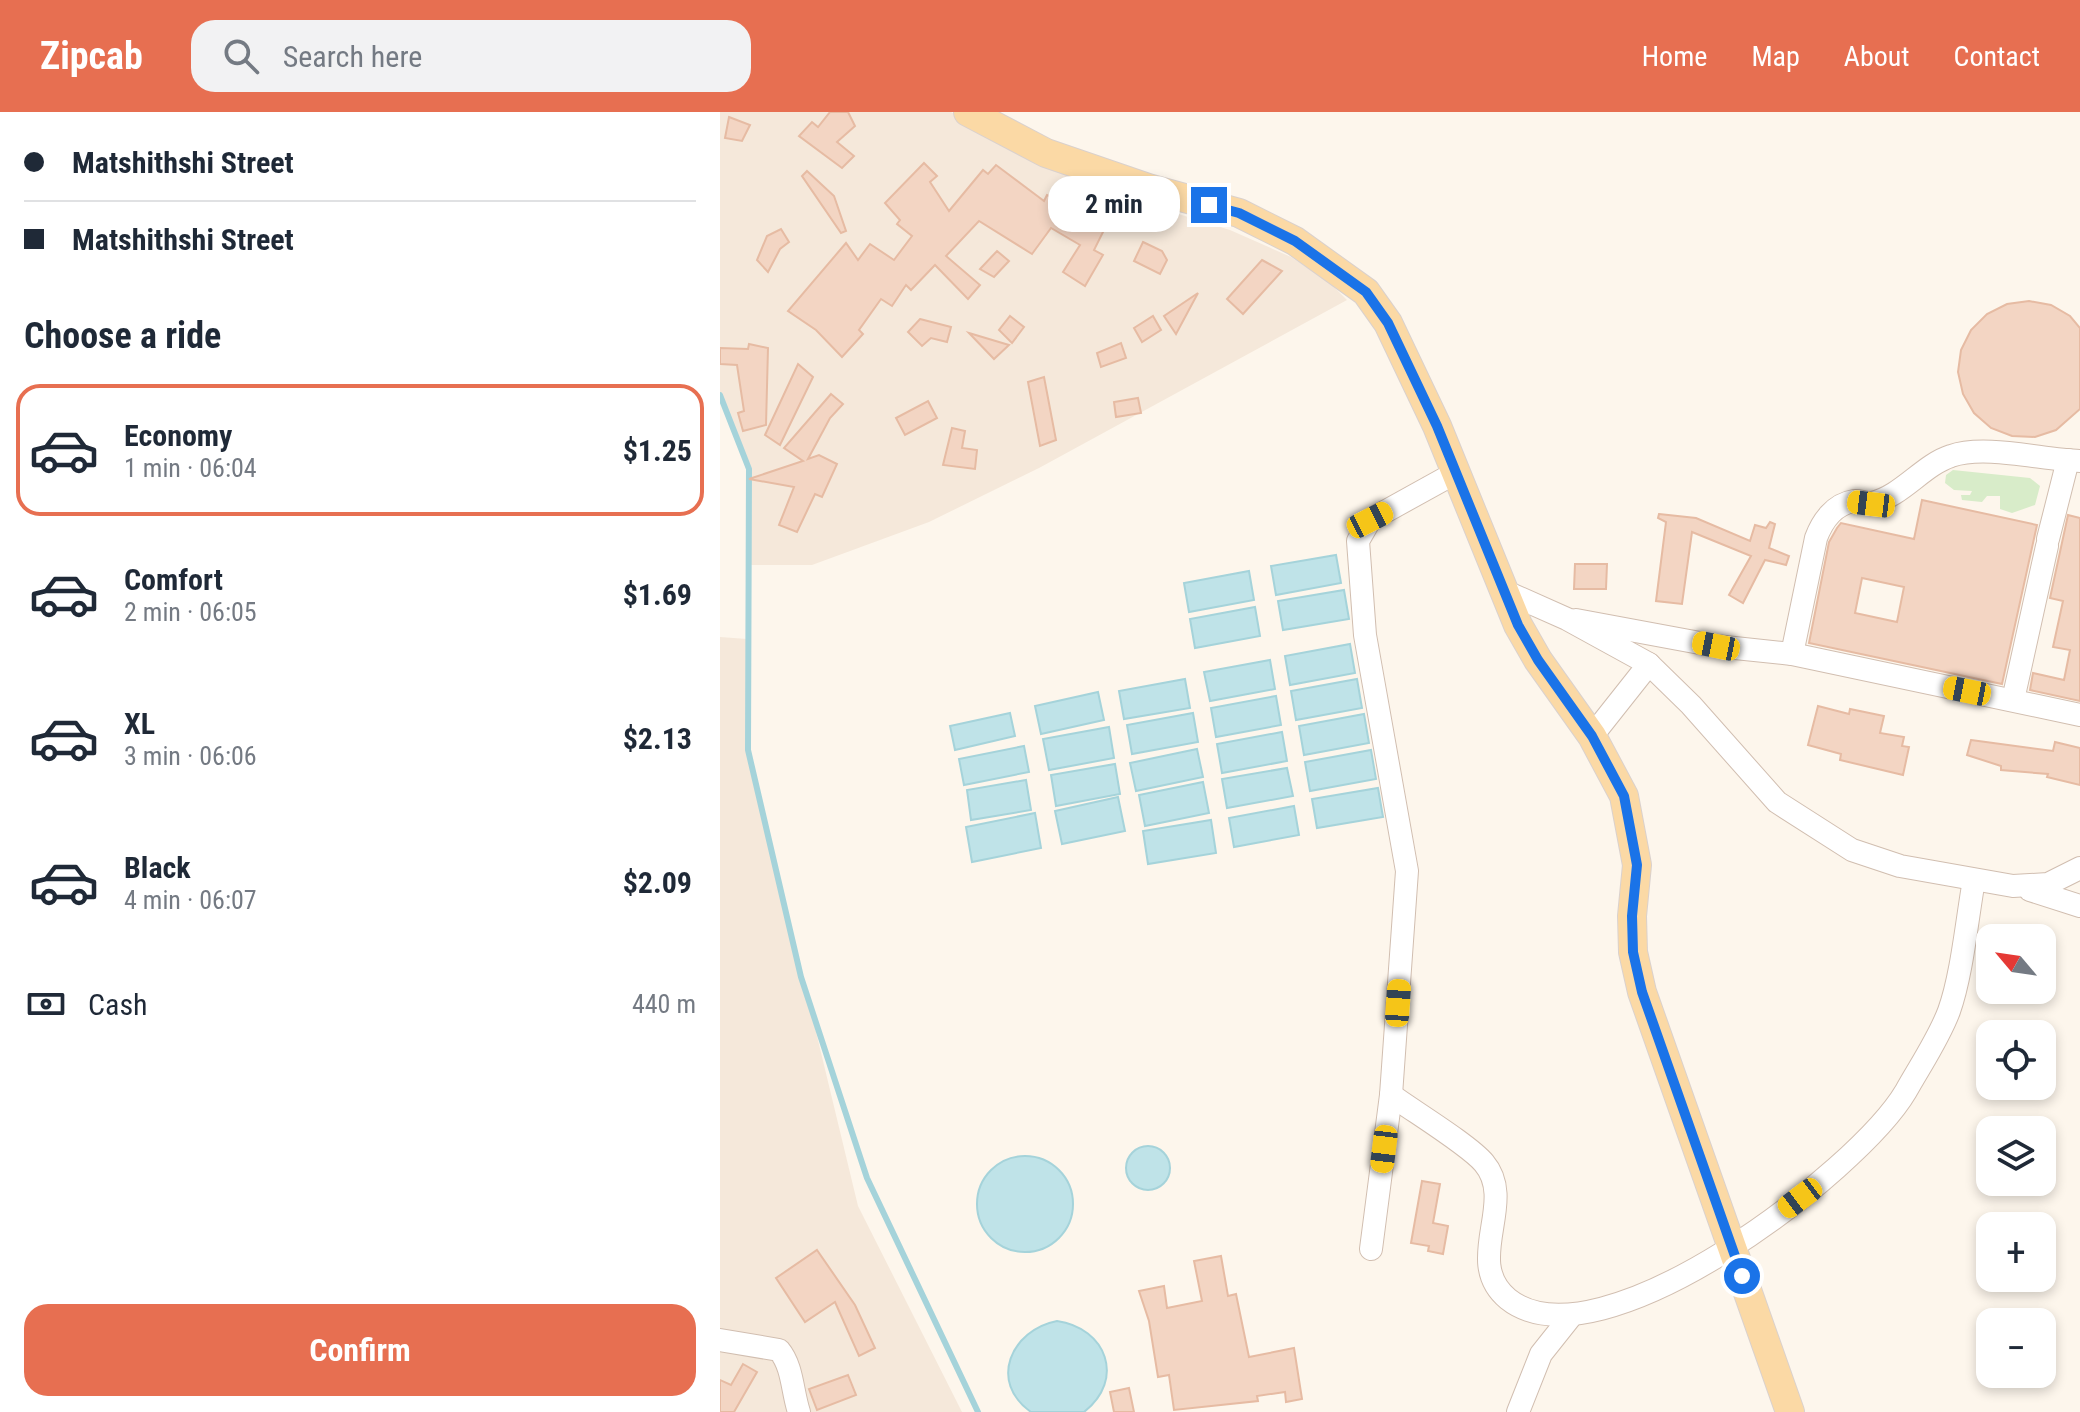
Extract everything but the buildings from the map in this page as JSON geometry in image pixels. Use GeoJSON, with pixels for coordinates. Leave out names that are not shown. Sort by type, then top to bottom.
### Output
{"type":"FeatureCollection","features":[{"type":"Feature","properties":{"kind":"main road"},"geometry":{"type":"LineString","coordinates":[[968,112],[1046,153],[1148,188],[1239,213],[1295,241],[1366,292],[1388,323],[1504,591],[1538,660],[1592,736],[1624,796],[1633,829],[1637,865],[1632,916],[1633,952],[1642,992],[1790,1412]]}},
{"type":"Feature","properties":{"kind":"lane"},"geometry":{"type":"LineString","coordinates":[[1792,654],[1816,538],[1823,520],[1838,509],[1853,501],[1871,504],[1908,485],[1950,456],[1981,453],[2074,460],[2048,542],[2013,700]]}},
{"type":"Feature","properties":{"kind":"lane"},"geometry":{"type":"LineString","coordinates":[[1371,1249],[1391,1095],[1407,871],[1365,635],[1358,541],[1370,520],[1455,473]]}},
{"type":"Feature","properties":{"kind":"lane"},"geometry":{"type":"LineString","coordinates":[[1504,591],[1567,619],[1649,664],[1691,705],[1777,802],[1852,850],[1900,866],[2013,886],[2080,906]]}},
{"type":"Feature","properties":{"kind":"lane"},"geometry":{"type":"LineString","coordinates":[[1567,619],[1716,646],[1792,654],[2080,715]]}},
{"type":"Feature","properties":{"kind":"lane"},"geometry":{"type":"LineString","coordinates":[[1592,736],[1649,664]]}},
{"type":"Feature","properties":{"kind":"lane"},"geometry":{"type":"LineString","coordinates":[[2013,886],[2048,884],[2080,868]]}},
{"type":"Feature","properties":{"kind":"lane"},"geometry":{"type":"LineString","coordinates":[[1391,1095],[1484,1163],[1494,1191],[1487,1255],[1492,1279],[1509,1299],[1535,1313],[1572,1315],[1632,1298],[1681,1278],[1732,1249],[1846,1163],[1904,1094],[1949,1010],[1974,880]]}},
{"type":"Feature","properties":{"kind":"lane"},"geometry":{"type":"LineString","coordinates":[[1518,1412],[1541,1354],[1572,1315]]}},
{"type":"Feature","properties":{"kind":"lane"},"geometry":{"type":"LineString","coordinates":[[720,1340],[779,1350],[789,1361],[792,1390],[799,1412]]}},
{"type":"Feature","properties":{"kind":"shaded area"},"geometry":{"type":"Polygon","coordinates":[[[720,112],[951,112],[1031,161],[1137,201],[1230,230],[1291,257],[1329,282],[1347,300],[1039,468],[929,522],[812,565],[748,565],[749,469],[720,395],[720,112]]]}},
{"type":"Feature","properties":{"kind":"shaded area"},"geometry":{"type":"Polygon","coordinates":[[[720,637],[747,639],[748,750],[858,1206],[962,1412],[720,1412],[720,637]]]}},
{"type":"Feature","properties":{"kind":"green space"},"geometry":{"type":"Polygon","coordinates":[[[1953,470],[2030,478],[2040,486],[2035,505],[2012,513],[2000,509],[2000,496],[1987,496],[1982,502],[1962,500],[1961,495],[1970,495],[1972,491],[1954,490],[1945,483],[1946,475],[1953,470]]]}},
{"type":"Feature","properties":{"kind":"water"},"geometry":{"type":"Polygon","coordinates":[[[1336,555],[1341,583],[1276,595],[1271,566],[1336,555]]]}},
{"type":"Feature","properties":{"kind":"water"},"geometry":{"type":"Polygon","coordinates":[[[1249,571],[1254,600],[1189,612],[1184,583],[1249,571]]]}},
{"type":"Feature","properties":{"kind":"water"},"geometry":{"type":"Polygon","coordinates":[[[1344,590],[1349,619],[1283,630],[1278,601],[1344,590]]]}},
{"type":"Feature","properties":{"kind":"water"},"geometry":{"type":"Polygon","coordinates":[[[1255,607],[1260,636],[1195,648],[1190,619],[1255,607]]]}},
{"type":"Feature","properties":{"kind":"water"},"geometry":{"type":"Polygon","coordinates":[[[1350,644],[1355,673],[1290,685],[1285,656],[1350,644]]]}},
{"type":"Feature","properties":{"kind":"water"},"geometry":{"type":"Polygon","coordinates":[[[1270,660],[1275,689],[1210,701],[1204,672],[1270,660]]]}},
{"type":"Feature","properties":{"kind":"water"},"geometry":{"type":"Polygon","coordinates":[[[1185,679],[1190,708],[1124,719],[1119,691],[1185,679]]]}},
{"type":"Feature","properties":{"kind":"water"},"geometry":{"type":"Polygon","coordinates":[[[1357,679],[1362,708],[1296,720],[1291,691],[1357,679]]]}},
{"type":"Feature","properties":{"kind":"water"},"geometry":{"type":"Polygon","coordinates":[[[1098,692],[1104,720],[1041,734],[1035,706],[1098,692]]]}},
{"type":"Feature","properties":{"kind":"water"},"geometry":{"type":"Polygon","coordinates":[[[1276,696],[1281,725],[1216,737],[1211,708],[1276,696]]]}},
{"type":"Feature","properties":{"kind":"water"},"geometry":{"type":"Polygon","coordinates":[[[1010,713],[1015,736],[955,750],[950,726],[1010,713]]]}},
{"type":"Feature","properties":{"kind":"water"},"geometry":{"type":"Polygon","coordinates":[[[1193,713],[1198,742],[1132,754],[1127,725],[1193,713]]]}},
{"type":"Feature","properties":{"kind":"water"},"geometry":{"type":"Polygon","coordinates":[[[1364,714],[1369,743],[1304,755],[1299,726],[1364,714]]]}},
{"type":"Feature","properties":{"kind":"water"},"geometry":{"type":"Polygon","coordinates":[[[1109,727],[1114,758],[1049,770],[1043,739],[1109,727]]]}},
{"type":"Feature","properties":{"kind":"water"},"geometry":{"type":"Polygon","coordinates":[[[1282,732],[1287,761],[1222,773],[1217,744],[1282,732]]]}},
{"type":"Feature","properties":{"kind":"water"},"geometry":{"type":"Polygon","coordinates":[[[1024,746],[1029,772],[964,785],[959,759],[1024,746]]]}},
{"type":"Feature","properties":{"kind":"water"},"geometry":{"type":"Polygon","coordinates":[[[1197,749],[1203,777],[1136,791],[1130,763],[1197,749]]]}},
{"type":"Feature","properties":{"kind":"water"},"geometry":{"type":"Polygon","coordinates":[[[1371,750],[1376,779],[1310,791],[1305,762],[1371,750]]]}},
{"type":"Feature","properties":{"kind":"water"},"geometry":{"type":"Polygon","coordinates":[[[1115,764],[1120,794],[1056,806],[1051,775],[1115,764]]]}},
{"type":"Feature","properties":{"kind":"water"},"geometry":{"type":"Polygon","coordinates":[[[1287,768],[1293,796],[1227,808],[1222,779],[1287,768]]]}},
{"type":"Feature","properties":{"kind":"water"},"geometry":{"type":"Polygon","coordinates":[[[1026,780],[1031,810],[971,820],[967,790],[1026,780]]]}},
{"type":"Feature","properties":{"kind":"water"},"geometry":{"type":"Polygon","coordinates":[[[1203,782],[1209,813],[1145,826],[1139,795],[1203,782]]]}},
{"type":"Feature","properties":{"kind":"water"},"geometry":{"type":"Polygon","coordinates":[[[1378,788],[1383,817],[1317,828],[1312,799],[1378,788]]]}},
{"type":"Feature","properties":{"kind":"water"},"geometry":{"type":"Polygon","coordinates":[[[1118,797],[1125,831],[1062,844],[1055,811],[1118,797]]]}},
{"type":"Feature","properties":{"kind":"water"},"geometry":{"type":"Polygon","coordinates":[[[1294,806],[1299,835],[1234,847],[1229,818],[1294,806]]]}},
{"type":"Feature","properties":{"kind":"water"},"geometry":{"type":"Polygon","coordinates":[[[1035,813],[1041,848],[972,862],[966,827],[1035,813]]]}},
{"type":"Feature","properties":{"kind":"water"},"geometry":{"type":"Polygon","coordinates":[[[1211,820],[1216,853],[1148,864],[1143,831],[1211,820]]]}},
{"type":"Feature","properties":{"kind":"water"},"geometry":{"type":"Polygon","coordinates":[[[1148,1146],[1164,1152],[1170,1168],[1164,1184],[1148,1190],[1132,1184],[1126,1168],[1132,1152],[1148,1146]]]}},
{"type":"Feature","properties":{"kind":"water"},"geometry":{"type":"Polygon","coordinates":[[[1025,1156],[1043,1160],[1059,1170],[1069,1186],[1073,1204],[1069,1222],[1059,1238],[1043,1248],[1025,1252],[1007,1248],[991,1238],[981,1222],[977,1204],[981,1186],[991,1170],[1007,1160],[1025,1156]]]}},
{"type":"Feature","properties":{"kind":"water"},"geometry":{"type":"Polygon","coordinates":[[[1057,1321],[1088,1334],[1105,1357],[1107,1371],[1104,1385],[1097,1399],[1084,1412],[1031,1412],[1018,1400],[1010,1386],[1008,1372],[1017,1346],[1041,1326],[1057,1321]]]}},
{"type":"Feature","properties":{"kind":"waterway"},"geometry":{"type":"LineString","coordinates":[[720,395],[749,469],[748,750],[801,977],[867,1178],[978,1412]]}},
{"type":"Feature","properties":{"kind":"route"},"geometry":{"type":"LineString","coordinates":[[1209,205],[1239,213],[1295,241],[1366,292],[1388,323],[1437,426],[1518,625],[1538,660],[1592,736],[1624,796],[1633,829],[1637,865],[1632,916],[1633,952],[1642,992],[1742,1276]]}}]}
